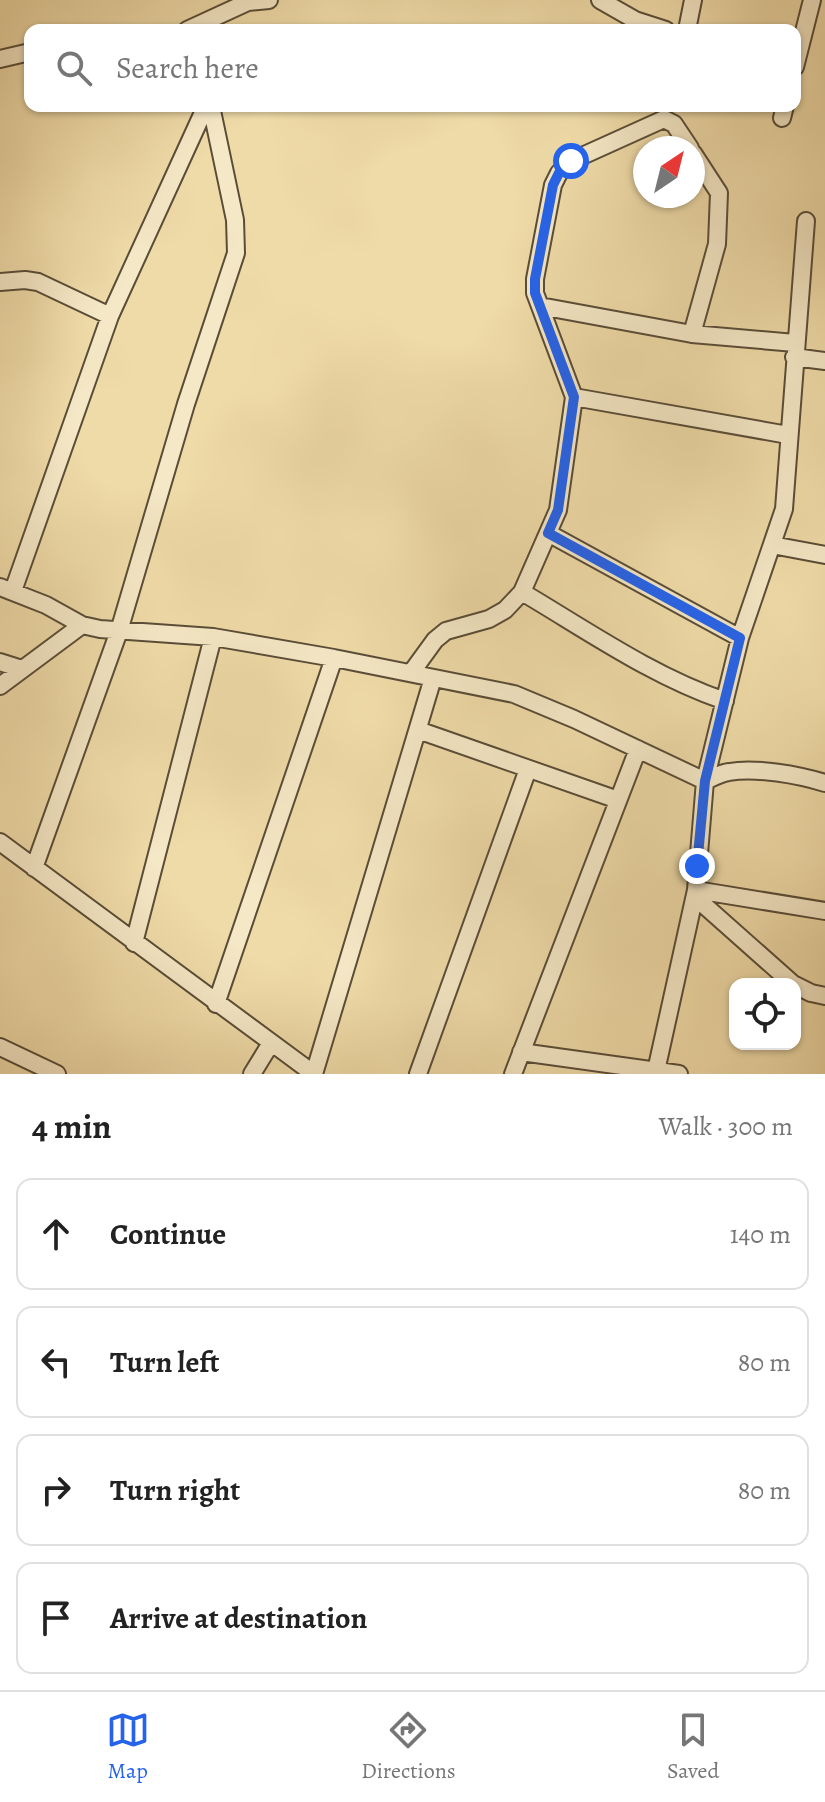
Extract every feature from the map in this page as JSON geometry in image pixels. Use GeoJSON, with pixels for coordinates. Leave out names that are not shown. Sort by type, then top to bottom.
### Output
{"type":"FeatureCollection","features":[{"type":"Feature","properties":{"kind":"street"},"geometry":{"type":"LineString","coordinates":[[600,0],[647,24]]}},
{"type":"Feature","properties":{"kind":"street"},"geometry":{"type":"LineString","coordinates":[[688,24],[693,0]]}},
{"type":"Feature","properties":{"kind":"street"},"geometry":{"type":"LineString","coordinates":[[801,43],[812,0]]}},
{"type":"Feature","properties":{"kind":"street"},"geometry":{"type":"LineString","coordinates":[[201,24],[248,2],[268,1]]}},
{"type":"Feature","properties":{"kind":"street"},"geometry":{"type":"LineString","coordinates":[[227,24],[230,12]]}},
{"type":"Feature","properties":{"kind":"street"},"geometry":{"type":"LineString","coordinates":[[0,59],[24,53]]}},
{"type":"Feature","properties":{"kind":"street"},"geometry":{"type":"LineString","coordinates":[[205,112],[110,316],[6,589],[46,605],[82,625],[119,631],[213,637],[514,694],[705,781],[728,772],[745,771],[788,774],[825,783]]}},
{"type":"Feature","properties":{"kind":"street"},"geometry":{"type":"LineString","coordinates":[[34,868],[119,631],[186,404],[236,253],[235,220],[209,112]]}},
{"type":"Feature","properties":{"kind":"street"},"geometry":{"type":"LineString","coordinates":[[411,673],[435,640],[446,631],[489,619],[505,610],[522,592],[558,510],[574,397],[535,293],[535,279],[553,185],[559,173],[571,161],[664,119],[674,124],[682,136]]}},
{"type":"Feature","properties":{"kind":"street"},"geometry":{"type":"LineString","coordinates":[[692,334],[717,244],[719,193],[705,172]]}},
{"type":"Feature","properties":{"kind":"street"},"geometry":{"type":"LineString","coordinates":[[656,1071],[696,890],[705,781],[740,638],[784,509],[806,221]]}},
{"type":"Feature","properties":{"kind":"street"},"geometry":{"type":"LineString","coordinates":[[0,282],[38,282],[110,316]]}},
{"type":"Feature","properties":{"kind":"street"},"geometry":{"type":"LineString","coordinates":[[540,306],[795,350],[825,361]]}},
{"type":"Feature","properties":{"kind":"street"},"geometry":{"type":"LineString","coordinates":[[574,397],[788,435]]}},
{"type":"Feature","properties":{"kind":"street"},"geometry":{"type":"LineString","coordinates":[[548,533],[740,638]]}},
{"type":"Feature","properties":{"kind":"street"},"geometry":{"type":"LineString","coordinates":[[772,545],[825,555]]}},
{"type":"Feature","properties":{"kind":"street"},"geometry":{"type":"LineString","coordinates":[[522,592],[686,688],[725,701]]}},
{"type":"Feature","properties":{"kind":"street"},"geometry":{"type":"LineString","coordinates":[[0,686],[82,625]]}},
{"type":"Feature","properties":{"kind":"street"},"geometry":{"type":"LineString","coordinates":[[134,943],[213,637]]}},
{"type":"Feature","properties":{"kind":"street"},"geometry":{"type":"LineString","coordinates":[[216,1004],[334,658]]}},
{"type":"Feature","properties":{"kind":"street"},"geometry":{"type":"LineString","coordinates":[[0,662],[22,669]]}},
{"type":"Feature","properties":{"kind":"street"},"geometry":{"type":"LineString","coordinates":[[0,842],[314,1074],[433,678]]}},
{"type":"Feature","properties":{"kind":"street"},"geometry":{"type":"LineString","coordinates":[[418,730],[618,800]]}},
{"type":"Feature","properties":{"kind":"street"},"geometry":{"type":"LineString","coordinates":[[513,1074],[638,749]]}},
{"type":"Feature","properties":{"kind":"street"},"geometry":{"type":"LineString","coordinates":[[418,1074],[528,769]]}},
{"type":"Feature","properties":{"kind":"street"},"geometry":{"type":"LineString","coordinates":[[696,890],[825,911]]}},
{"type":"Feature","properties":{"kind":"street"},"geometry":{"type":"LineString","coordinates":[[696,890],[704,905],[787,978]]}},
{"type":"Feature","properties":{"kind":"street"},"geometry":{"type":"LineString","coordinates":[[801,988],[825,996]]}},
{"type":"Feature","properties":{"kind":"street"},"geometry":{"type":"LineString","coordinates":[[252,1074],[271,1043]]}},
{"type":"Feature","properties":{"kind":"street"},"geometry":{"type":"LineString","coordinates":[[0,1047],[57,1074]]}},
{"type":"Feature","properties":{"kind":"street"},"geometry":{"type":"LineString","coordinates":[[521,1052],[679,1074]]}},
{"type":"Feature","properties":{"kind":"route"},"geometry":{"type":"LineString","coordinates":[[571,161],[553,185],[535,279],[535,293],[574,397],[558,510],[548,533],[740,638],[705,781],[697,866]]}}]}
